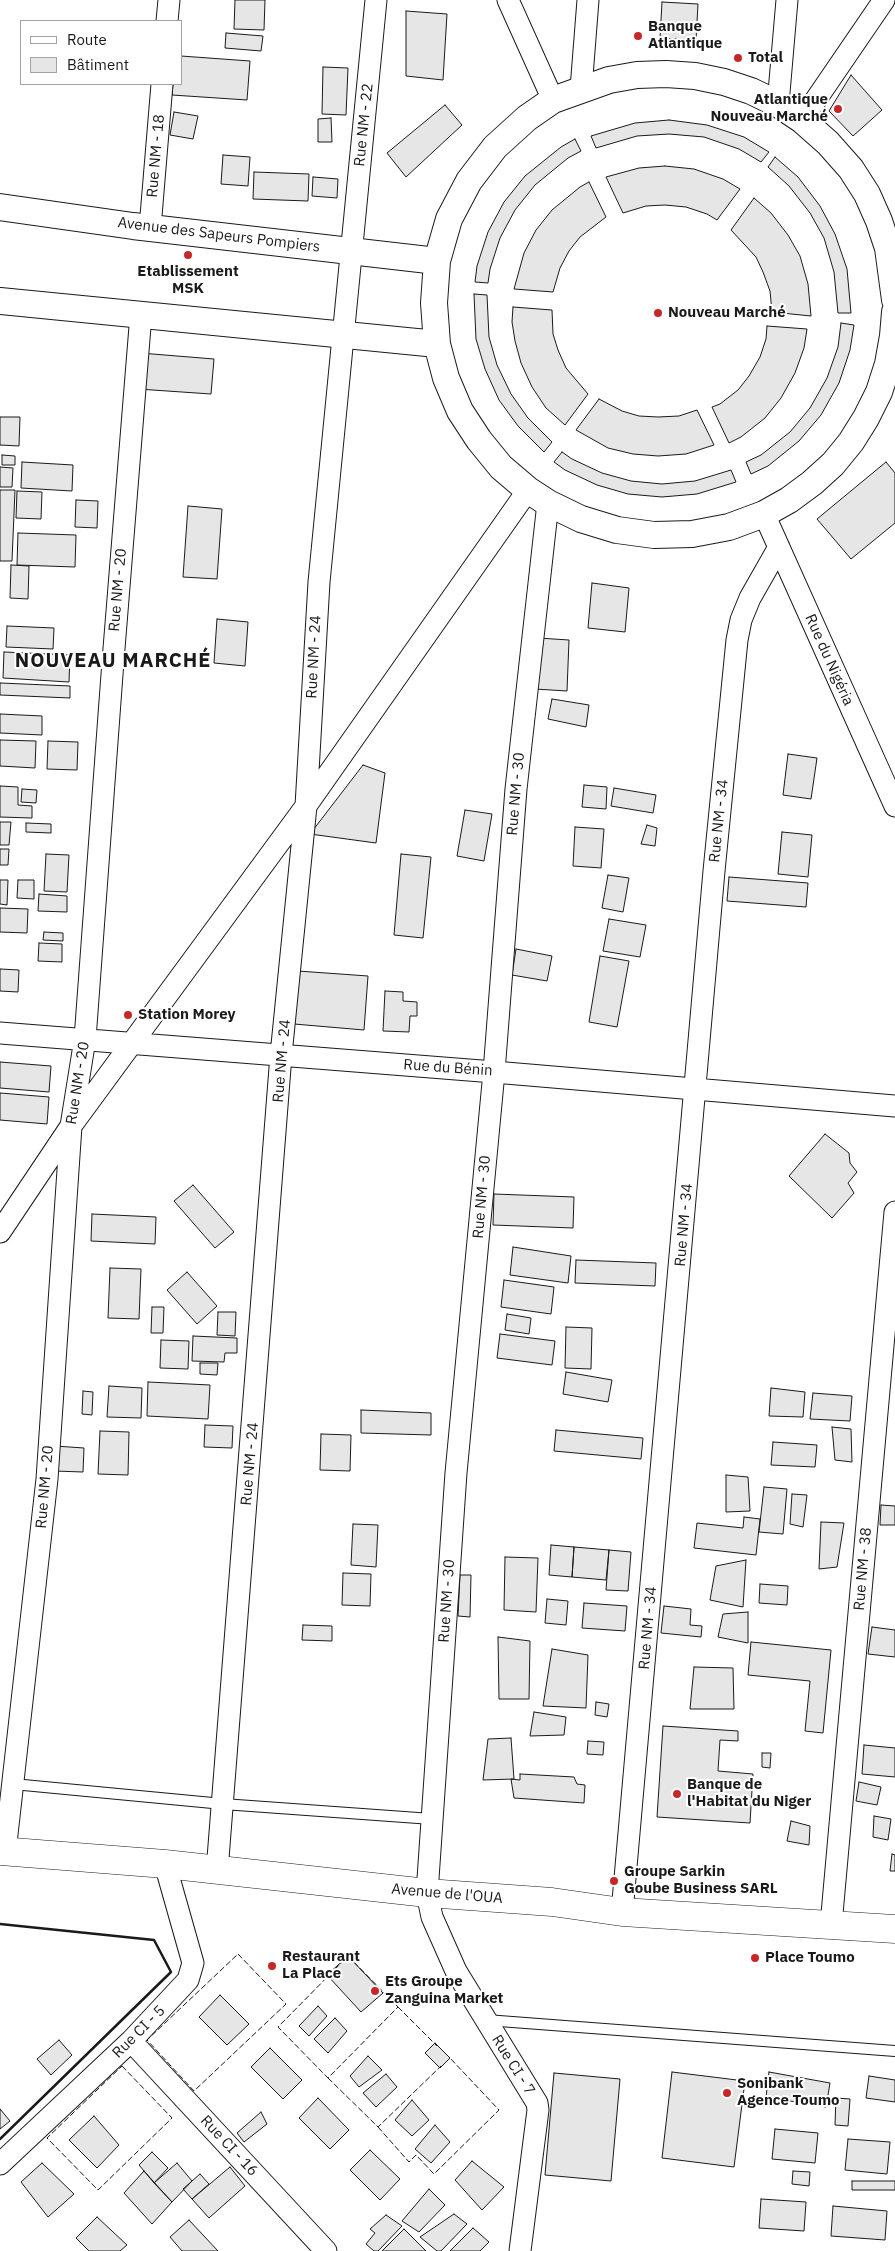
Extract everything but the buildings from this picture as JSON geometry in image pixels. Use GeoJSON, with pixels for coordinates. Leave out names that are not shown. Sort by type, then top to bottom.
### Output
{"type":"FeatureCollection","features":[{"type":"Feature","properties":{"kind":"main road","name":"Avenue de l'OUA"},"geometry":{"type":"LineString","coordinates":[[3,1852],[165,1864],[427,1893],[552,1902],[622,1912],[895,1929]]}},
{"type":"Feature","properties":{"kind":"street"},"geometry":{"type":"LineString","coordinates":[[167,20],[169,0]]}},
{"type":"Feature","properties":{"kind":"street","name":"Rue NM - 22"},"geometry":{"type":"LineString","coordinates":[[351,251],[376,0]]}},
{"type":"Feature","properties":{"kind":"street"},"geometry":{"type":"LineString","coordinates":[[508,0],[553,100]]}},
{"type":"Feature","properties":{"kind":"street"},"geometry":{"type":"LineString","coordinates":[[581,89],[588,0]]}},
{"type":"Feature","properties":{"kind":"street"},"geometry":{"type":"LineString","coordinates":[[778,104],[787,0]]}},
{"type":"Feature","properties":{"kind":"street"},"geometry":{"type":"LineString","coordinates":[[802,120],[884,0]]}},
{"type":"Feature","properties":{"kind":"street"},"geometry":{"type":"LineString","coordinates":[[895,217],[828,143],[802,120],[778,104],[751,91],[724,82],[695,76],[637,75],[609,80],[553,100],[527,118],[495,147],[469,181],[449,219],[437,261],[434,303],[438,344],[446,378],[465,418],[479,440],[501,467],[538,496],[581,519],[617,530],[654,535],[692,534],[729,527],[764,514],[789,500],[819,477],[851,442],[879,392],[894,336],[895,312]]}},
{"type":"Feature","properties":{"kind":"street","name":"Rue NM - 18"},"geometry":{"type":"LineString","coordinates":[[150,228],[162,85]]}},
{"type":"Feature","properties":{"kind":"street"},"geometry":{"type":"LineString","coordinates":[[851,169],[867,194],[879,221],[888,248],[895,300]]}},
{"type":"Feature","properties":{"kind":"street","name":"Avenue des Sapeurs Pompiers"},"geometry":{"type":"LineString","coordinates":[[0,207],[150,228],[437,261]]}},
{"type":"Feature","properties":{"kind":"street","name":"Rue NM - 24"},"geometry":{"type":"LineString","coordinates":[[217,1871],[282,1056],[306,806],[319,582],[351,251]]}},
{"type":"Feature","properties":{"kind":"street"},"geometry":{"type":"LineString","coordinates":[[0,301],[438,344]]}},
{"type":"Feature","properties":{"kind":"street","name":"Rue NM - 20"},"geometry":{"type":"LineString","coordinates":[[3,1852],[13,1784],[46,1479],[71,1126],[85,1039],[112,661],[141,314]]}},
{"type":"Feature","properties":{"kind":"street"},"geometry":{"type":"LineString","coordinates":[[866,418],[895,402]]}},
{"type":"Feature","properties":{"kind":"street"},"geometry":{"type":"LineString","coordinates":[[0,1232],[71,1126],[306,806],[538,496]]}},
{"type":"Feature","properties":{"kind":"street","name":"Rue NM - 30"},"geometry":{"type":"LineString","coordinates":[[427,1893],[456,1473],[494,1072],[538,496]]}},
{"type":"Feature","properties":{"kind":"street","name":"Rue du Nigéria"},"geometry":{"type":"LineString","coordinates":[[764,514],[895,806]]}},
{"type":"Feature","properties":{"kind":"street","name":"Rue NM - 34"},"geometry":{"type":"LineString","coordinates":[[622,1912],[737,640],[741,620],[750,598],[779,547]]}},
{"type":"Feature","properties":{"kind":"street","name":"Rue du Bénin"},"geometry":{"type":"LineString","coordinates":[[0,1033],[895,1106]]}},
{"type":"Feature","properties":{"kind":"street","name":"Rue NM - 38"},"geometry":{"type":"LineString","coordinates":[[831,1925],[895,1212]]}},
{"type":"Feature","properties":{"kind":"street","name":"Rue CI - 5"},"geometry":{"type":"LineString","coordinates":[[0,2164],[131,2040],[188,1980],[192,1972],[193,1963],[165,1864]]}},
{"type":"Feature","properties":{"kind":"street","name":"Rue CI - 7"},"geometry":{"type":"LineString","coordinates":[[427,1893],[432,1917],[441,1941],[456,1971],[537,2103],[538,2110],[520,2251]]}},
{"type":"Feature","properties":{"kind":"street","name":"Rue CI - 16"},"geometry":{"type":"LineString","coordinates":[[131,2040],[326,2251]]}},
{"type":"Feature","properties":{"kind":"lane"},"geometry":{"type":"LineString","coordinates":[[13,1784],[223,1804],[432,1819]]}},
{"type":"Feature","properties":{"kind":"lane"},"geometry":{"type":"LineString","coordinates":[[485,2019],[895,2051]]}},
{"type":"Feature","properties":{"kind":"fence"},"geometry":{"type":"LineString","coordinates":[[238,1954],[286,2004],[194,2091],[147,2040],[238,1954]]}},
{"type":"Feature","properties":{"kind":"fence"},"geometry":{"type":"LineString","coordinates":[[348,1956],[398,2007],[328,2078],[278,2027],[348,1956]]}},
{"type":"Feature","properties":{"kind":"fence"},"geometry":{"type":"LineString","coordinates":[[398,2007],[437,2046]]}},
{"type":"Feature","properties":{"kind":"fence"},"geometry":{"type":"LineString","coordinates":[[378,2127],[409,2162],[416,2155],[434,2174],[499,2110],[450,2058]]}},
{"type":"Feature","properties":{"kind":"fence"},"geometry":{"type":"LineString","coordinates":[[122,2066],[172,2118],[98,2190],[47,2138],[122,2066]]}},
{"type":"Feature","properties":{"kind":"fence"},"geometry":{"type":"LineString","coordinates":[[328,2078],[378,2127],[441,2066]]}},
{"type":"Feature","properties":{"kind":"wall"},"geometry":{"type":"LineString","coordinates":[[0,1924],[154,1940],[171,1972],[0,2139]]}},
{"type":"Feature","properties":{"kind":"place","name":"Banque Atlantique"},"geometry":{"type":"Point","coordinates":[638,36]}},
{"type":"Feature","properties":{"kind":"place","name":"Total"},"geometry":{"type":"Point","coordinates":[738,58]}},
{"type":"Feature","properties":{"kind":"place","name":"Atlantique Nouveau Marché"},"geometry":{"type":"Point","coordinates":[838,109]}},
{"type":"Feature","properties":{"kind":"place","name":"Etablissement MSK"},"geometry":{"type":"Point","coordinates":[188,255]}},
{"type":"Feature","properties":{"kind":"place","name":"Nouveau Marché"},"geometry":{"type":"Point","coordinates":[658,313]}},
{"type":"Feature","properties":{"kind":"place","name":"Station Morey"},"geometry":{"type":"Point","coordinates":[128,1015]}},
{"type":"Feature","properties":{"kind":"place","name":"Banque de l'Habitat du Niger"},"geometry":{"type":"Point","coordinates":[677,1794]}},
{"type":"Feature","properties":{"kind":"place","name":"Groupe Sarkin Goube Business SARL"},"geometry":{"type":"Point","coordinates":[614,1881]}},
{"type":"Feature","properties":{"kind":"place","name":"Place Toumo"},"geometry":{"type":"Point","coordinates":[755,1958]}},
{"type":"Feature","properties":{"kind":"place","name":"Restaurant La Place"},"geometry":{"type":"Point","coordinates":[272,1966]}},
{"type":"Feature","properties":{"kind":"place","name":"Ets Groupe Zanguina Market"},"geometry":{"type":"Point","coordinates":[375,1991]}},
{"type":"Feature","properties":{"kind":"place","name":"Sonibank Agence Toumo"},"geometry":{"type":"Point","coordinates":[727,2093]}},
{"type":"Feature","properties":{"kind":"district","name":"NOUVEAU MARCHÉ"},"geometry":{"type":"Point","coordinates":[113,661]}}]}
